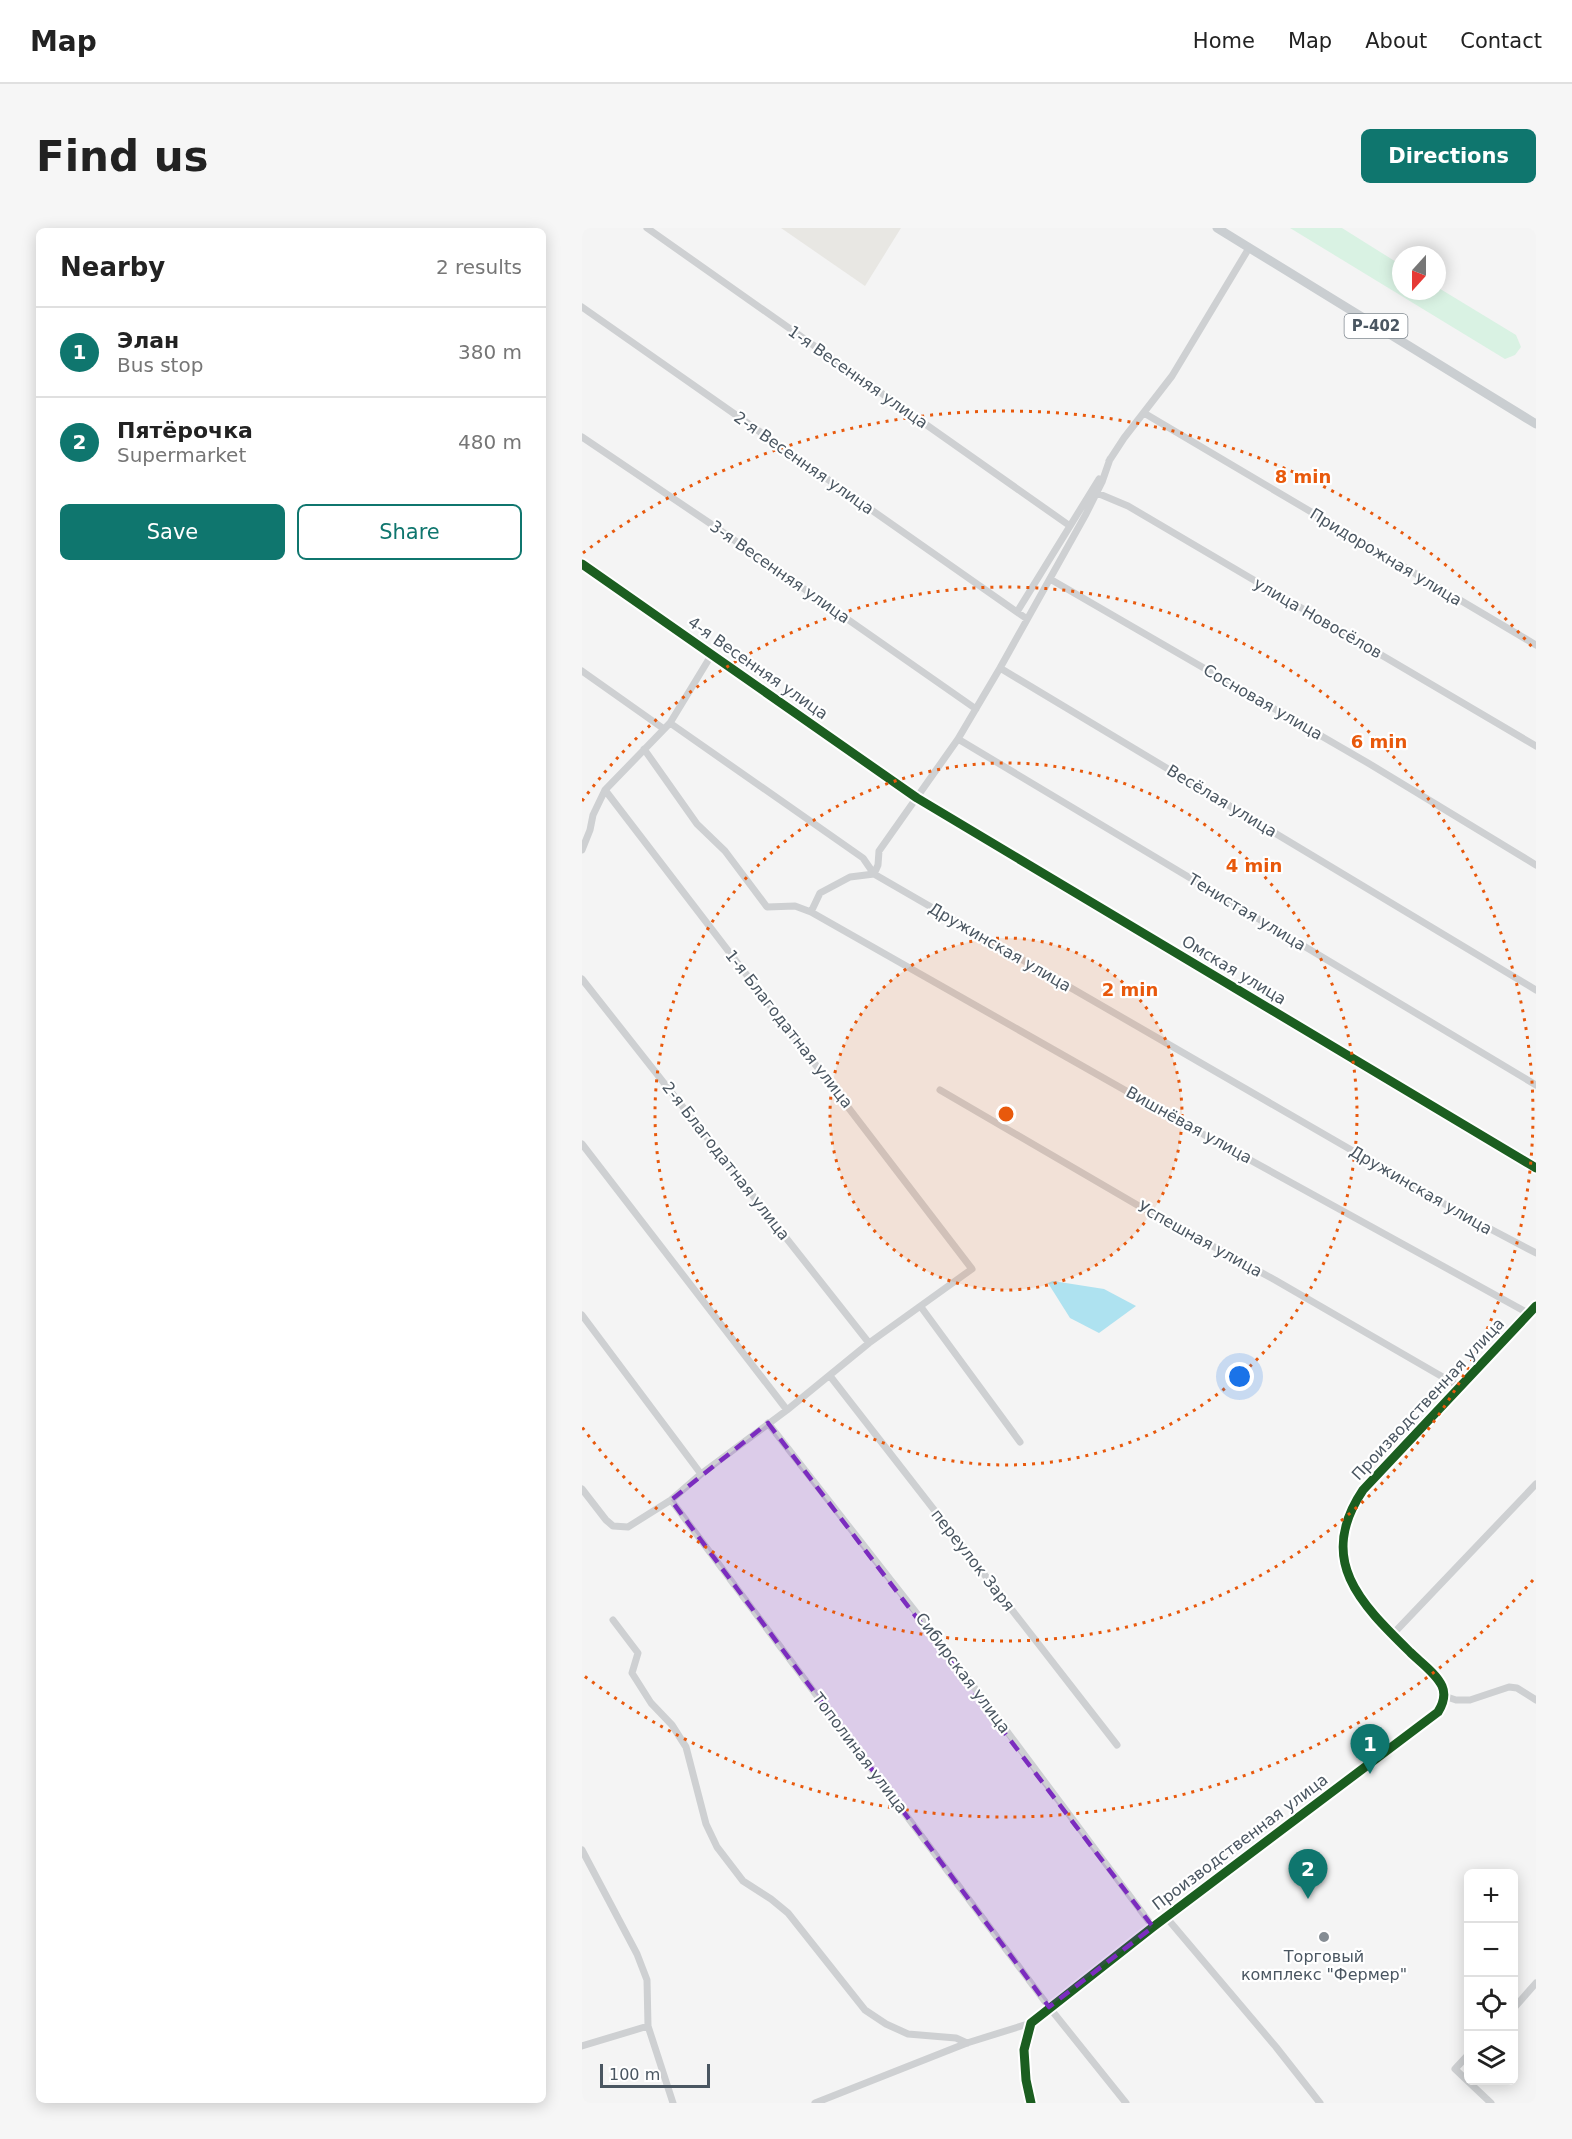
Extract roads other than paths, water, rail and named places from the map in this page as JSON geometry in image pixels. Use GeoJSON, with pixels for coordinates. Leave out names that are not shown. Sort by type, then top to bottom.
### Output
{"type":"FeatureCollection","features":[{"type":"Feature","properties":{"kind":"main road","name":"Р-402"},"geometry":{"type":"LineString","coordinates":[[1217,228],[1536,424]]}},
{"type":"Feature","properties":{"kind":"street","name":"1-я Весенняя улица"},"geometry":{"type":"LineString","coordinates":[[647,228],[1070,526]]}},
{"type":"Feature","properties":{"kind":"street"},"geometry":{"type":"LineString","coordinates":[[1017,612],[1087,501],[1110,459],[1172,376],[1249,248]]}},
{"type":"Feature","properties":{"kind":"street","name":"2-я Весенняя улица"},"geometry":{"type":"LineString","coordinates":[[582,307],[1027,619]]}},
{"type":"Feature","properties":{"kind":"street","name":"Придорожная улица"},"geometry":{"type":"LineString","coordinates":[[1144,413],[1536,645]]}},
{"type":"Feature","properties":{"kind":"street","name":"3-я Весенняя улица"},"geometry":{"type":"LineString","coordinates":[[582,437],[705,519],[976,709]]}},
{"type":"Feature","properties":{"kind":"street"},"geometry":{"type":"LineString","coordinates":[[811,912],[820,893],[850,877],[874,874],[878,865],[879,851],[958,739],[1000,668],[1097,493],[1110,459]]}},
{"type":"Feature","properties":{"kind":"street"},"geometry":{"type":"LineString","coordinates":[[1087,501],[1097,493]]}},
{"type":"Feature","properties":{"kind":"street","name":"улица Новосёлов"},"geometry":{"type":"LineString","coordinates":[[1097,493],[1128,506],[1160,524],[1536,746]]}},
{"type":"Feature","properties":{"kind":"street","name":"4-я Весенняя улица"},"geometry":{"type":"LineString","coordinates":[[582,564],[917,798]]}},
{"type":"Feature","properties":{"kind":"street","name":"Сосновая улица"},"geometry":{"type":"LineString","coordinates":[[1050,579],[1368,763],[1536,866]]}},
{"type":"Feature","properties":{"kind":"street"},"geometry":{"type":"LineString","coordinates":[[582,850],[593,815],[605,790],[667,726],[712,654]]}},
{"type":"Feature","properties":{"kind":"street","name":"Весёлая улица"},"geometry":{"type":"LineString","coordinates":[[1000,668],[1536,990]]}},
{"type":"Feature","properties":{"kind":"street","name":"Дружинская улица"},"geometry":{"type":"LineString","coordinates":[[582,671],[862,858],[874,874],[1452,1208],[1536,1253]]}},
{"type":"Feature","properties":{"kind":"street","name":"Тенистая улица"},"geometry":{"type":"LineString","coordinates":[[958,739],[1536,1084]]}},
{"type":"Feature","properties":{"kind":"street","name":"Вишнёвая улица"},"geometry":{"type":"LineString","coordinates":[[644,749],[697,824],[725,851],[767,907],[795,906],[811,912],[1181,1122],[1528,1313]]}},
{"type":"Feature","properties":{"kind":"street","name":"1-я Благодатная улица"},"geometry":{"type":"LineString","coordinates":[[605,790],[972,1269],[921,1307]]}},
{"type":"Feature","properties":{"kind":"street","name":"Омская улица"},"geometry":{"type":"LineString","coordinates":[[917,798],[1536,1168]]}},
{"type":"Feature","properties":{"kind":"street","name":"2-я Благодатная улица"},"geometry":{"type":"LineString","coordinates":[[582,979],[869,1343]]}},
{"type":"Feature","properties":{"kind":"street","name":"Успешная улица"},"geometry":{"type":"LineString","coordinates":[[940,1090],[1139,1206],[1275,1280],[1460,1387]]}},
{"type":"Feature","properties":{"kind":"street"},"geometry":{"type":"LineString","coordinates":[[582,1144],[786,1410]]}},
{"type":"Feature","properties":{"kind":"street","name":"Производственная улица"},"geometry":{"type":"LineString","coordinates":[[1031,2023],[1166,1917],[1438,1712],[1443,1704],[1444,1696],[1437,1678],[1392,1635],[1362,1601],[1350,1580],[1343,1554],[1344,1528],[1350,1509],[1363,1490],[1536,1306]]}},
{"type":"Feature","properties":{"kind":"street"},"geometry":{"type":"LineString","coordinates":[[582,1489],[613,1526],[628,1527],[671,1500],[869,1343],[921,1307],[1020,1442]]}},
{"type":"Feature","properties":{"kind":"street"},"geometry":{"type":"LineString","coordinates":[[582,1315],[701,1474]]}},
{"type":"Feature","properties":{"kind":"street","name":"переулок Заря"},"geometry":{"type":"LineString","coordinates":[[830,1376],[1117,1745]]}},
{"type":"Feature","properties":{"kind":"street","name":"Сибирская улица"},"geometry":{"type":"LineString","coordinates":[[768,1424],[960,1670],[1153,1927]]}},
{"type":"Feature","properties":{"kind":"street"},"geometry":{"type":"LineString","coordinates":[[1392,1635],[1536,1484]]}},
{"type":"Feature","properties":{"kind":"street","name":"Тополиная улица"},"geometry":{"type":"LineString","coordinates":[[671,1500],[1049,2007],[1126,2103]]}},
{"type":"Feature","properties":{"kind":"street"},"geometry":{"type":"LineString","coordinates":[[613,1620],[638,1653],[632,1673],[651,1703],[672,1725],[686,1748],[706,1824],[717,1848],[743,1881],[788,1913],[865,2010],[886,2024],[908,2034],[956,2038],[967,2043]]}},
{"type":"Feature","properties":{"kind":"street"},"geometry":{"type":"LineString","coordinates":[[1444,1696],[1470,1701],[1509,1687],[1517,1688],[1536,1700]]}},
{"type":"Feature","properties":{"kind":"street"},"geometry":{"type":"LineString","coordinates":[[582,1850],[637,1954],[647,1980],[648,2026],[673,2103]]}},
{"type":"Feature","properties":{"kind":"street"},"geometry":{"type":"LineString","coordinates":[[1166,1917],[1276,2047],[1320,2103]]}},
{"type":"Feature","properties":{"kind":"street"},"geometry":{"type":"LineString","coordinates":[[1518,2004],[1535,1987]]}},
{"type":"Feature","properties":{"kind":"street"},"geometry":{"type":"LineString","coordinates":[[815,2103],[967,2043],[1031,2023]]}},
{"type":"Feature","properties":{"kind":"street"},"geometry":{"type":"LineString","coordinates":[[1031,2023],[1024,2050],[1026,2080],[1031,2103]]}},
{"type":"Feature","properties":{"kind":"street"},"geometry":{"type":"LineString","coordinates":[[582,2046],[648,2026]]}},
{"type":"Feature","properties":{"kind":"street"},"geometry":{"type":"LineString","coordinates":[[1464,2059],[1455,2068],[1464,2077]]}},
{"type":"Feature","properties":{"kind":"street"},"geometry":{"type":"LineString","coordinates":[[1472,2085],[1491,2103]]}},
{"type":"Feature","properties":{"kind":"water"},"geometry":{"type":"Polygon","coordinates":[[[1053,1281],[1104,1289],[1136,1306],[1099,1333],[1070,1318],[1048,1283],[1053,1281]]]}},
{"type":"Feature","properties":{"kind":"place","name":"Элан"},"geometry":{"type":"Point","coordinates":[1370,1774]}},
{"type":"Feature","properties":{"kind":"place","name":"Пятёрочка"},"geometry":{"type":"Point","coordinates":[1308,1899]}},
{"type":"Feature","properties":{"kind":"place","name":"Торговый комплекс \"Фермер\""},"geometry":{"type":"Point","coordinates":[1324,1937]}}]}
